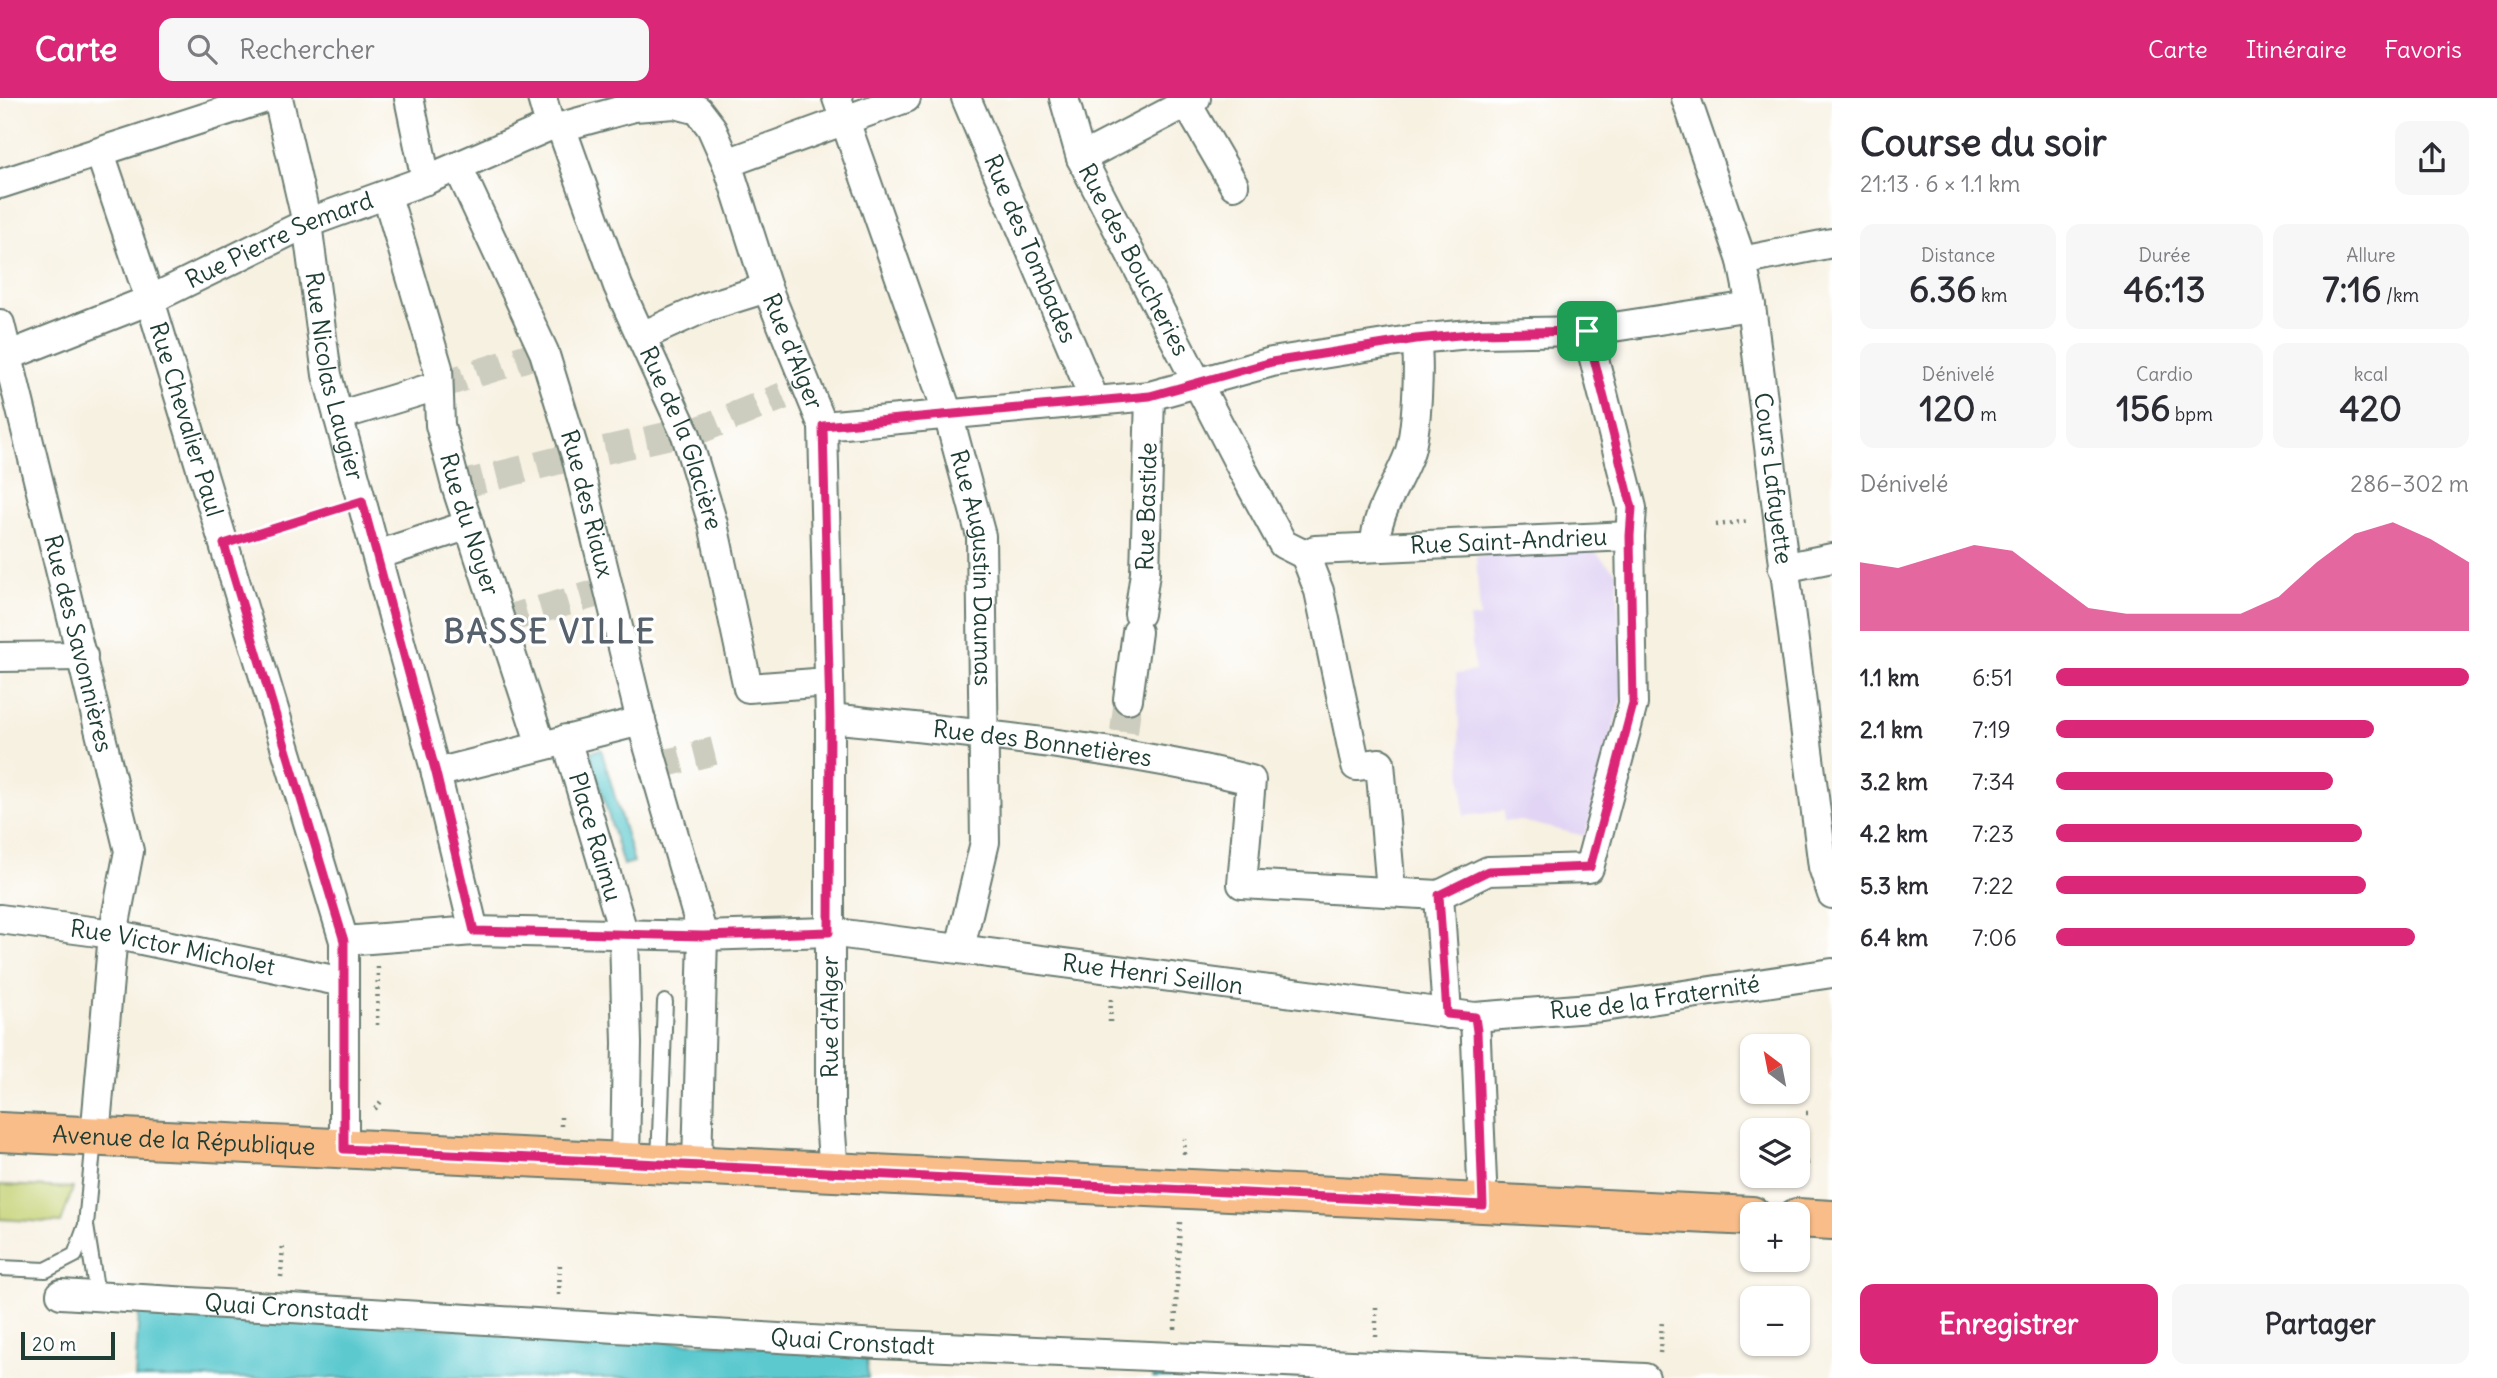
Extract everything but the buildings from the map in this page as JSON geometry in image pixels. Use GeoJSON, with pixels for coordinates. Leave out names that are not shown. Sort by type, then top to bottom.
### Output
{"type":"FeatureCollection","features":[{"type":"Feature","properties":{"kind":"main road","name":"Avenue de la République"},"geometry":{"type":"LineString","coordinates":[[0,1132],[1740,1216]]}},
{"type":"Feature","properties":{"kind":"main road"},"geometry":{"type":"LineString","coordinates":[[1810,1219],[1832,1220]]}},
{"type":"Feature","properties":{"kind":"street"},"geometry":{"type":"LineString","coordinates":[[0,184],[266,98]]}},
{"type":"Feature","properties":{"kind":"street","name":"Rue Nicolas Laugier"},"geometry":{"type":"LineString","coordinates":[[278,98],[307,223],[327,374],[436,773],[474,931]]}},
{"type":"Feature","properties":{"kind":"street"},"geometry":{"type":"LineString","coordinates":[[410,98],[426,180]]}},
{"type":"Feature","properties":{"kind":"street","name":"Rue de la Glacière"},"geometry":{"type":"LineString","coordinates":[[542,98],[586,200],[618,286],[684,434],[713,524],[748,688],[829,682]]}},
{"type":"Feature","properties":{"kind":"street"},"geometry":{"type":"LineString","coordinates":[[727,163],[840,109],[906,98]]}},
{"type":"Feature","properties":{"kind":"street","name":"Rue des Tombades"},"geometry":{"type":"LineString","coordinates":[[966,98],[1094,400]]}},
{"type":"Feature","properties":{"kind":"street","name":"Rue des Boucheries"},"geometry":{"type":"LineString","coordinates":[[1064,98],[1081,158],[1283,544],[1305,555]]}},
{"type":"Feature","properties":{"kind":"street","name":"Cours Lafayette"},"geometry":{"type":"LineString","coordinates":[[1686,98],[1742,261],[1751,306],[1823,867],[1832,894]]}},
{"type":"Feature","properties":{"kind":"street"},"geometry":{"type":"LineString","coordinates":[[1081,158],[1191,101],[1234,185]]}},
{"type":"Feature","properties":{"kind":"street","name":"Rue Pierre Semard"},"geometry":{"type":"LineString","coordinates":[[5,357],[150,300],[307,223],[387,196],[556,126],[632,103]]}},
{"type":"Feature","properties":{"kind":"street","name":"Rue d'Alger"},"geometry":{"type":"LineString","coordinates":[[632,103],[675,104],[698,110],[711,127],[727,163],[767,288],[795,391],[823,426],[830,718],[829,932],[834,1174]]}},
{"type":"Feature","properties":{"kind":"street","name":"Rue Augustin Daumas"},"geometry":{"type":"LineString","coordinates":[[840,109],[948,414],[981,536],[985,842],[960,948]]}},
{"type":"Feature","properties":{"kind":"street","name":"Rue Chevalier Paul"},"geometry":{"type":"LineString","coordinates":[[100,153],[150,300],[344,941],[344,1149]]}},
{"type":"Feature","properties":{"kind":"street","name":"Rue des Riaux"},"geometry":{"type":"LineString","coordinates":[[457,167],[544,352],[582,454],[641,721],[703,936],[697,1164]]}},
{"type":"Feature","properties":{"kind":"street","name":"Rue du Noyer"},"geometry":{"type":"LineString","coordinates":[[387,196],[438,368],[440,425],[469,525],[553,742]]}},
{"type":"Feature","properties":{"kind":"street"},"geometry":{"type":"LineString","coordinates":[[1742,261],[1832,243]]}},
{"type":"Feature","properties":{"kind":"street"},"geometry":{"type":"LineString","coordinates":[[642,336],[706,307],[767,288]]}},
{"type":"Feature","properties":{"kind":"street"},"geometry":{"type":"LineString","coordinates":[[823,426],[1150,396],[1272,362],[1416,339],[1587,331],[1751,306]]}},
{"type":"Feature","properties":{"kind":"street","name":"Rue des Savonnières"},"geometry":{"type":"LineString","coordinates":[[0,324],[5,357],[83,656],[129,851],[113,934],[94,1137]]}},
{"type":"Feature","properties":{"kind":"street"},"geometry":{"type":"LineString","coordinates":[[1305,555],[1319,591],[1356,766],[1380,763],[1391,891],[1439,895],[1488,871],[1590,867],[1633,704],[1630,536],[1632,508],[1587,331]]}},
{"type":"Feature","properties":{"kind":"street"},"geometry":{"type":"LineString","coordinates":[[1382,545],[1376,524],[1410,452],[1417,386],[1416,339]]}},
{"type":"Feature","properties":{"kind":"street"},"geometry":{"type":"LineString","coordinates":[[338,416],[437,386]]}},
{"type":"Feature","properties":{"kind":"street","name":"Rue Bastide"},"geometry":{"type":"LineString","coordinates":[[1128,699],[1144,573],[1150,396]]}},
{"type":"Feature","properties":{"kind":"street"},"geometry":{"type":"LineString","coordinates":[[377,555],[469,525]]}},
{"type":"Feature","properties":{"kind":"street","name":"Rue Saint-Andrieu"},"geometry":{"type":"LineString","coordinates":[[1305,555],[1315,550],[1382,545],[1630,536]]}},
{"type":"Feature","properties":{"kind":"street"},"geometry":{"type":"LineString","coordinates":[[1783,568],[1832,558]]}},
{"type":"Feature","properties":{"kind":"street"},"geometry":{"type":"LineString","coordinates":[[0,657],[83,656]]}},
{"type":"Feature","properties":{"kind":"street","name":"Rue des Bonnetières"},"geometry":{"type":"LineString","coordinates":[[830,718],[984,734],[1122,743],[1251,780],[1242,884],[1320,891],[1391,891]]}},
{"type":"Feature","properties":{"kind":"street","name":"Place Raimu"},"geometry":{"type":"LineString","coordinates":[[641,721],[553,742],[624,935],[627,1043],[642,1162]]}},
{"type":"Feature","properties":{"kind":"street"},"geometry":{"type":"LineString","coordinates":[[436,773],[553,742]]}},
{"type":"Feature","properties":{"kind":"street"},"geometry":{"type":"LineString","coordinates":[[1439,895],[1447,1014]]}},
{"type":"Feature","properties":{"kind":"street","name":"Rue Victor Micholet"},"geometry":{"type":"LineString","coordinates":[[0,919],[113,934],[342,982]]}},
{"type":"Feature","properties":{"kind":"street","name":"Rue Henri Seillon"},"geometry":{"type":"LineString","coordinates":[[344,941],[474,931],[703,936],[829,932],[1475,1017]]}},
{"type":"Feature","properties":{"kind":"street","name":"Rue de la Fraternité"},"geometry":{"type":"LineString","coordinates":[[1475,1017],[1603,1007],[1832,973]]}},
{"type":"Feature","properties":{"kind":"street"},"geometry":{"type":"LineString","coordinates":[[1475,1017],[1483,1205]]}},
{"type":"Feature","properties":{"kind":"street","name":"Quai Cronstadt"},"geometry":{"type":"LineString","coordinates":[[61,1294],[97,1294],[557,1327],[1174,1358],[1652,1372]]}},
{"type":"Feature","properties":{"kind":"lane"},"geometry":{"type":"LineString","coordinates":[[642,1162],[665,1002]]}},
{"type":"Feature","properties":{"kind":"lane"},"geometry":{"type":"LineString","coordinates":[[94,1137],[86,1225],[97,1294]]}},
{"type":"Feature","properties":{"kind":"lane"},"geometry":{"type":"LineString","coordinates":[[0,1268],[46,1270],[75,1255],[86,1225]]}},
{"type":"Feature","properties":{"kind":"path"},"geometry":{"type":"LineString","coordinates":[[224,544],[362,501]]}},
{"type":"Feature","properties":{"kind":"path"},"geometry":{"type":"LineString","coordinates":[[1716,525],[1727,523]]}},
{"type":"Feature","properties":{"kind":"path"},"geometry":{"type":"LineString","coordinates":[[379,939],[377,1025],[381,1026]]}},
{"type":"Feature","properties":{"kind":"path"},"geometry":{"type":"LineString","coordinates":[[1174,1358],[1185,1139]]}},
{"type":"Feature","properties":{"kind":"path"},"geometry":{"type":"LineString","coordinates":[[1652,1372],[1662,1320]]}},
{"type":"Feature","properties":{"kind":"shaded area"},"geometry":{"type":"Polygon","coordinates":[[[1593,550],[1617,573],[1623,691],[1585,836],[1522,821],[1504,821],[1504,811],[1464,816],[1456,674],[1475,671],[1469,618],[1480,618],[1476,556],[1593,550]]]}},
{"type":"Feature","properties":{"kind":"green space"},"geometry":{"type":"Polygon","coordinates":[[[0,1185],[73,1188],[61,1223],[0,1219],[0,1185]]]}},
{"type":"Feature","properties":{"kind":"water"},"geometry":{"type":"Polygon","coordinates":[[[601,749],[634,862],[623,865],[590,752],[601,749]]]}},
{"type":"Feature","properties":{"kind":"water"},"geometry":{"type":"Polygon","coordinates":[[[139,1311],[866,1353],[868,1378],[135,1378],[139,1311]]]}},
{"type":"Feature","properties":{"kind":"water"},"geometry":{"type":"Polygon","coordinates":[[[1155,1369],[1326,1378],[1153,1378],[1155,1369]]]}},
{"type":"Feature","properties":{"kind":"tunnel"},"geometry":{"type":"LineString","coordinates":[[437,386],[544,352]]}},
{"type":"Feature","properties":{"kind":"tunnel"},"geometry":{"type":"LineString","coordinates":[[692,433],[783,396]]}},
{"type":"Feature","properties":{"kind":"tunnel"},"geometry":{"type":"LineString","coordinates":[[605,450],[675,434]]}},
{"type":"Feature","properties":{"kind":"tunnel"},"geometry":{"type":"LineString","coordinates":[[456,486],[576,456]]}},
{"type":"Feature","properties":{"kind":"tunnel"},"geometry":{"type":"LineString","coordinates":[[500,621],[609,590]]}},
{"type":"Feature","properties":{"kind":"tunnel"},"geometry":{"type":"LineString","coordinates":[[1124,732],[1128,699]]}},
{"type":"Feature","properties":{"kind":"tunnel"},"geometry":{"type":"LineString","coordinates":[[654,766],[714,751]]}},
{"type":"Feature","properties":{"kind":"district","name":"BASSE VILLE"},"geometry":{"type":"Point","coordinates":[550,632]}},
{"type":"Feature","properties":{"kind":"route"},"geometry":{"type":"LineString","coordinates":[[1587,331],[1632,508],[1630,536],[1633,704],[1612,775],[1590,867],[1488,871],[1439,895],[1447,1014],[1475,1017],[1477,1031],[1483,1205],[848,1175],[714,1165],[344,1149],[344,941],[224,544],[362,501],[436,773],[474,931],[703,936],[829,932],[830,718],[823,426],[1150,396],[1272,362],[1416,339],[1481,333],[1587,331]]}}]}
